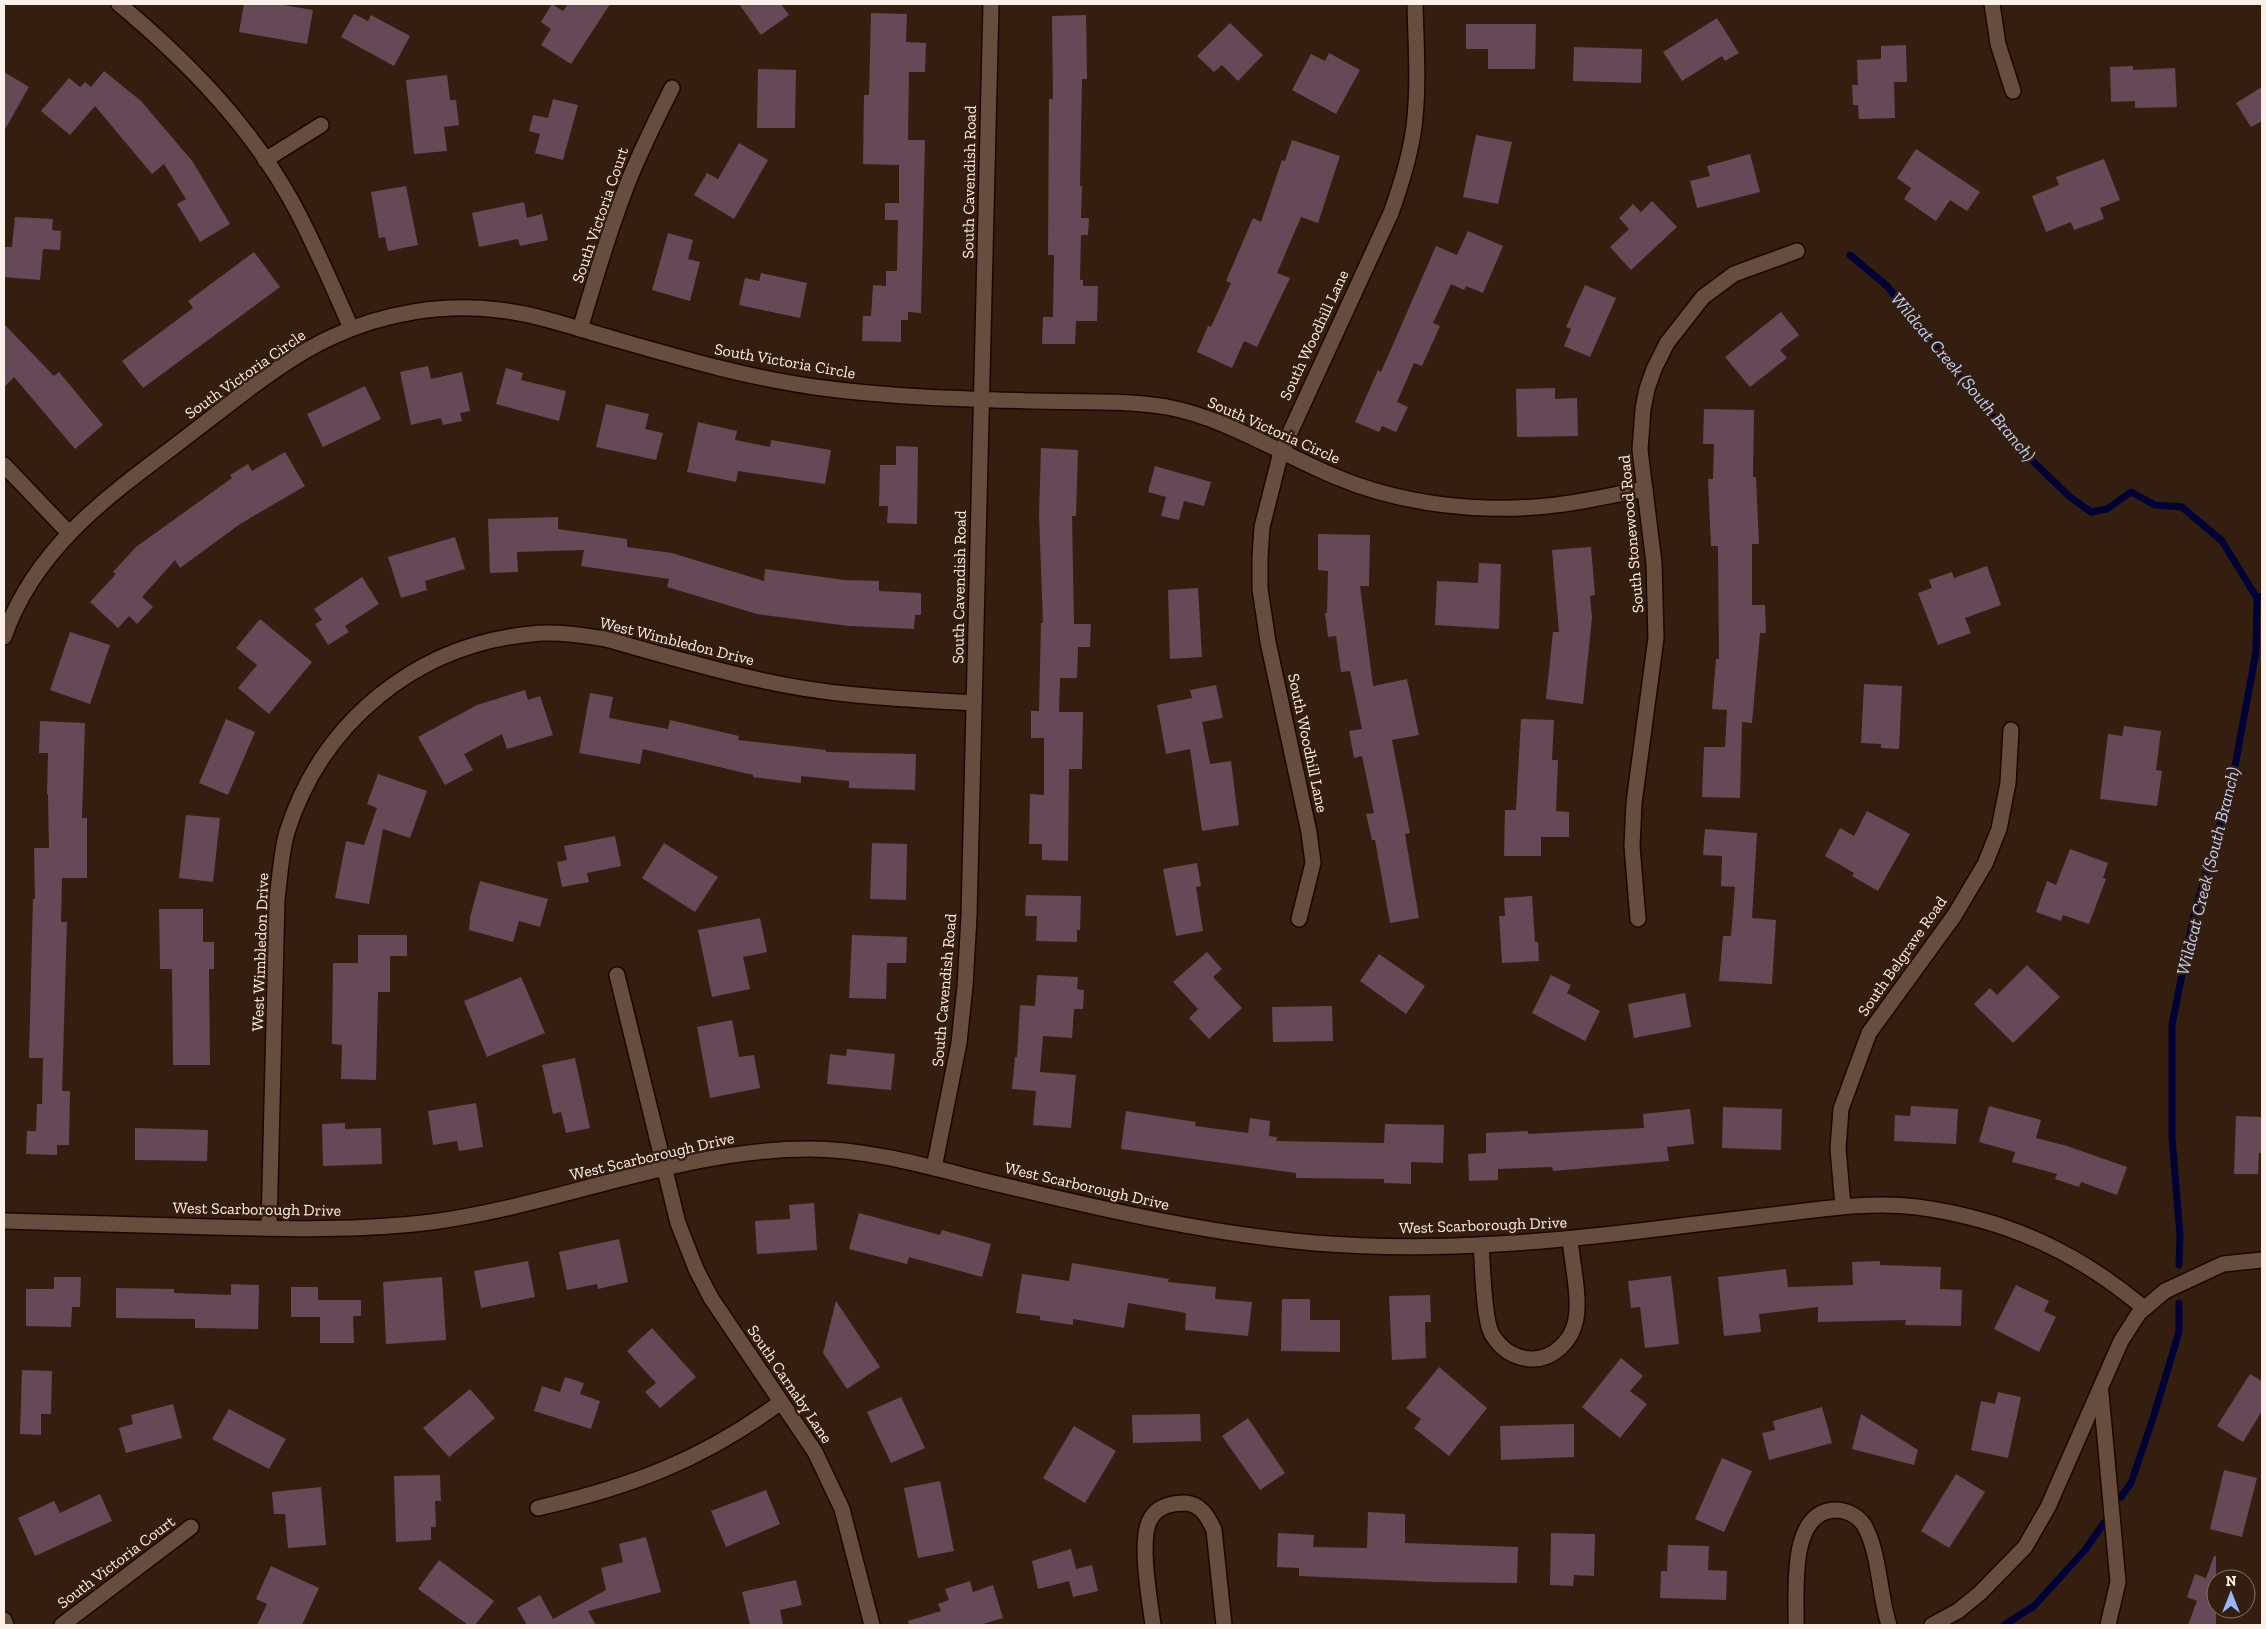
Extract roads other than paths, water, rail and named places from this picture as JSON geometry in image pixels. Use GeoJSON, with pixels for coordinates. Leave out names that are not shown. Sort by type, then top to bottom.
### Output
{"type":"FeatureCollection","features":[{"type":"Feature","properties":{"kind":"street"},"geometry":{"type":"LineString","coordinates":[[119,4],[152,32],[217,96],[265,160],[290,199],[317,249],[351,328]]}},
{"type":"Feature","properties":{"kind":"street","name":"South Cavendish Road"},"geometry":{"type":"LineString","coordinates":[[934,1168],[959,1043],[965,986],[974,703],[991,4]]}},
{"type":"Feature","properties":{"kind":"street","name":"South Woodhill Lane"},"geometry":{"type":"LineString","coordinates":[[1299,919],[1313,863],[1309,832],[1268,642],[1260,589],[1262,527],[1281,452],[1391,213],[1403,179],[1414,129],[1416,100],[1415,4]]}},
{"type":"Feature","properties":{"kind":"street"},"geometry":{"type":"LineString","coordinates":[[1992,4],[1998,44],[2013,91]]}},
{"type":"Feature","properties":{"kind":"street","name":"South Victoria Court"},"geometry":{"type":"LineString","coordinates":[[580,329],[608,236],[624,192],[644,143],[672,88]]}},
{"type":"Feature","properties":{"kind":"street"},"geometry":{"type":"LineString","coordinates":[[265,160],[321,125]]}},
{"type":"Feature","properties":{"kind":"street","name":"South Stonewood Road"},"geometry":{"type":"LineString","coordinates":[[1638,918],[1632,846],[1634,804],[1656,638],[1654,564],[1640,450],[1643,409],[1654,369],[1667,343],[1703,297],[1734,274],[1797,251]]}},
{"type":"Feature","properties":{"kind":"street","name":"South Victoria Circle"},"geometry":{"type":"LineString","coordinates":[[4,637],[9,623],[30,584],[68,532],[113,492],[282,366],[325,340],[351,328],[400,314],[460,308],[498,310],[535,316],[732,372],[812,387],[879,395],[981,400],[1131,403],[1169,408],[1201,416],[1335,477],[1364,487],[1408,498],[1495,508],[1548,506],[1645,489]]}},
{"type":"Feature","properties":{"kind":"street"},"geometry":{"type":"LineString","coordinates":[[4,465],[68,532]]}},
{"type":"Feature","properties":{"kind":"street","name":"West Wimbledon Drive"},"geometry":{"type":"LineString","coordinates":[[269,1228],[277,899],[284,844],[300,798],[326,751],[350,721],[404,677],[458,650],[486,641],[532,633],[584,635],[606,639],[757,680],[895,699],[974,703]]}},
{"type":"Feature","properties":{"kind":"street","name":"South Belgrave Road"},"geometry":{"type":"LineString","coordinates":[[1843,1206],[1838,1149],[1841,1108],[1868,1033],[1954,916],[1985,864],[1999,829],[2008,783],[2011,730]]}},
{"type":"Feature","properties":{"kind":"street","name":"South Carnaby Lane"},"geometry":{"type":"LineString","coordinates":[[617,975],[678,1223],[696,1269],[711,1298],[815,1452],[842,1509],[872,1625]]}},
{"type":"Feature","properties":{"kind":"street","name":"West Scarborough Drive"},"geometry":{"type":"LineString","coordinates":[[4,1221],[269,1228],[362,1228],[435,1221],[514,1206],[729,1155],[758,1151],[812,1149],[861,1152],[1106,1210],[1228,1233],[1316,1243],[1426,1248],[1481,1245],[1570,1239],[1843,1206],[1883,1204],[1911,1206],[1954,1212],[1998,1224],[2066,1253],[2116,1285],[2144,1308]]}},
{"type":"Feature","properties":{"kind":"street"},"geometry":{"type":"LineString","coordinates":[[1481,1245],[1487,1321],[1492,1336],[1515,1356],[1534,1359],[1548,1356],[1560,1348],[1569,1338],[1576,1320],[1570,1239]]}},
{"type":"Feature","properties":{"kind":"street"},"geometry":{"type":"LineString","coordinates":[[1932,1625],[1958,1611],[1980,1593],[2025,1547],[2048,1507],[2121,1341],[2144,1308],[2165,1291],[2223,1264],[2262,1260]]}},
{"type":"Feature","properties":{"kind":"street"},"geometry":{"type":"LineString","coordinates":[[2101,1389],[2118,1582],[2108,1625]]}},
{"type":"Feature","properties":{"kind":"street"},"geometry":{"type":"LineString","coordinates":[[538,1508],[594,1495],[674,1466],[726,1440],[781,1402]]}},
{"type":"Feature","properties":{"kind":"street"},"geometry":{"type":"LineString","coordinates":[[1153,1625],[1145,1536],[1149,1520],[1161,1508],[1170,1504],[1187,1503],[1202,1510],[1208,1516],[1214,1530],[1224,1625]]}},
{"type":"Feature","properties":{"kind":"street"},"geometry":{"type":"LineString","coordinates":[[1796,1625],[1798,1570],[1803,1533],[1809,1523],[1819,1515],[1829,1511],[1842,1510],[1855,1516],[1863,1525],[1871,1544],[1889,1625]]}},
{"type":"Feature","properties":{"kind":"street","name":"South Victoria Court"},"geometry":{"type":"LineString","coordinates":[[62,1625],[191,1527]]}},
{"type":"Feature","properties":{"kind":"street"},"geometry":{"type":"LineString","coordinates":[[4,1620],[6,1625]]}},
{"type":"Feature","properties":{"kind":"waterway","name":"Wildcat Creek (South Branch)"},"geometry":{"type":"LineString","coordinates":[[1850,255],[1887,286],[2016,445],[2070,497],[2091,512],[2107,509],[2131,492],[2155,505],[2182,507],[2222,541],[2257,598]]}},
{"type":"Feature","properties":{"kind":"waterway","name":"Wildcat Creek (South Branch)"},"geometry":{"type":"LineString","coordinates":[[2179,1265],[2180,1235],[2172,1138],[2172,1025],[2193,919],[2233,777],[2256,652],[2257,598],[2262,596]]}},
{"type":"Feature","properties":{"kind":"waterway","name":"Wildcat Creek (South Branch)"},"geometry":{"type":"LineString","coordinates":[[2121,1497],[2131,1483],[2179,1332],[2179,1303]]}},
{"type":"Feature","properties":{"kind":"waterway","name":"Wildcat Creek (South Branch)"},"geometry":{"type":"LineString","coordinates":[[2004,1625],[2034,1606],[2085,1550],[2104,1523]]}}]}
